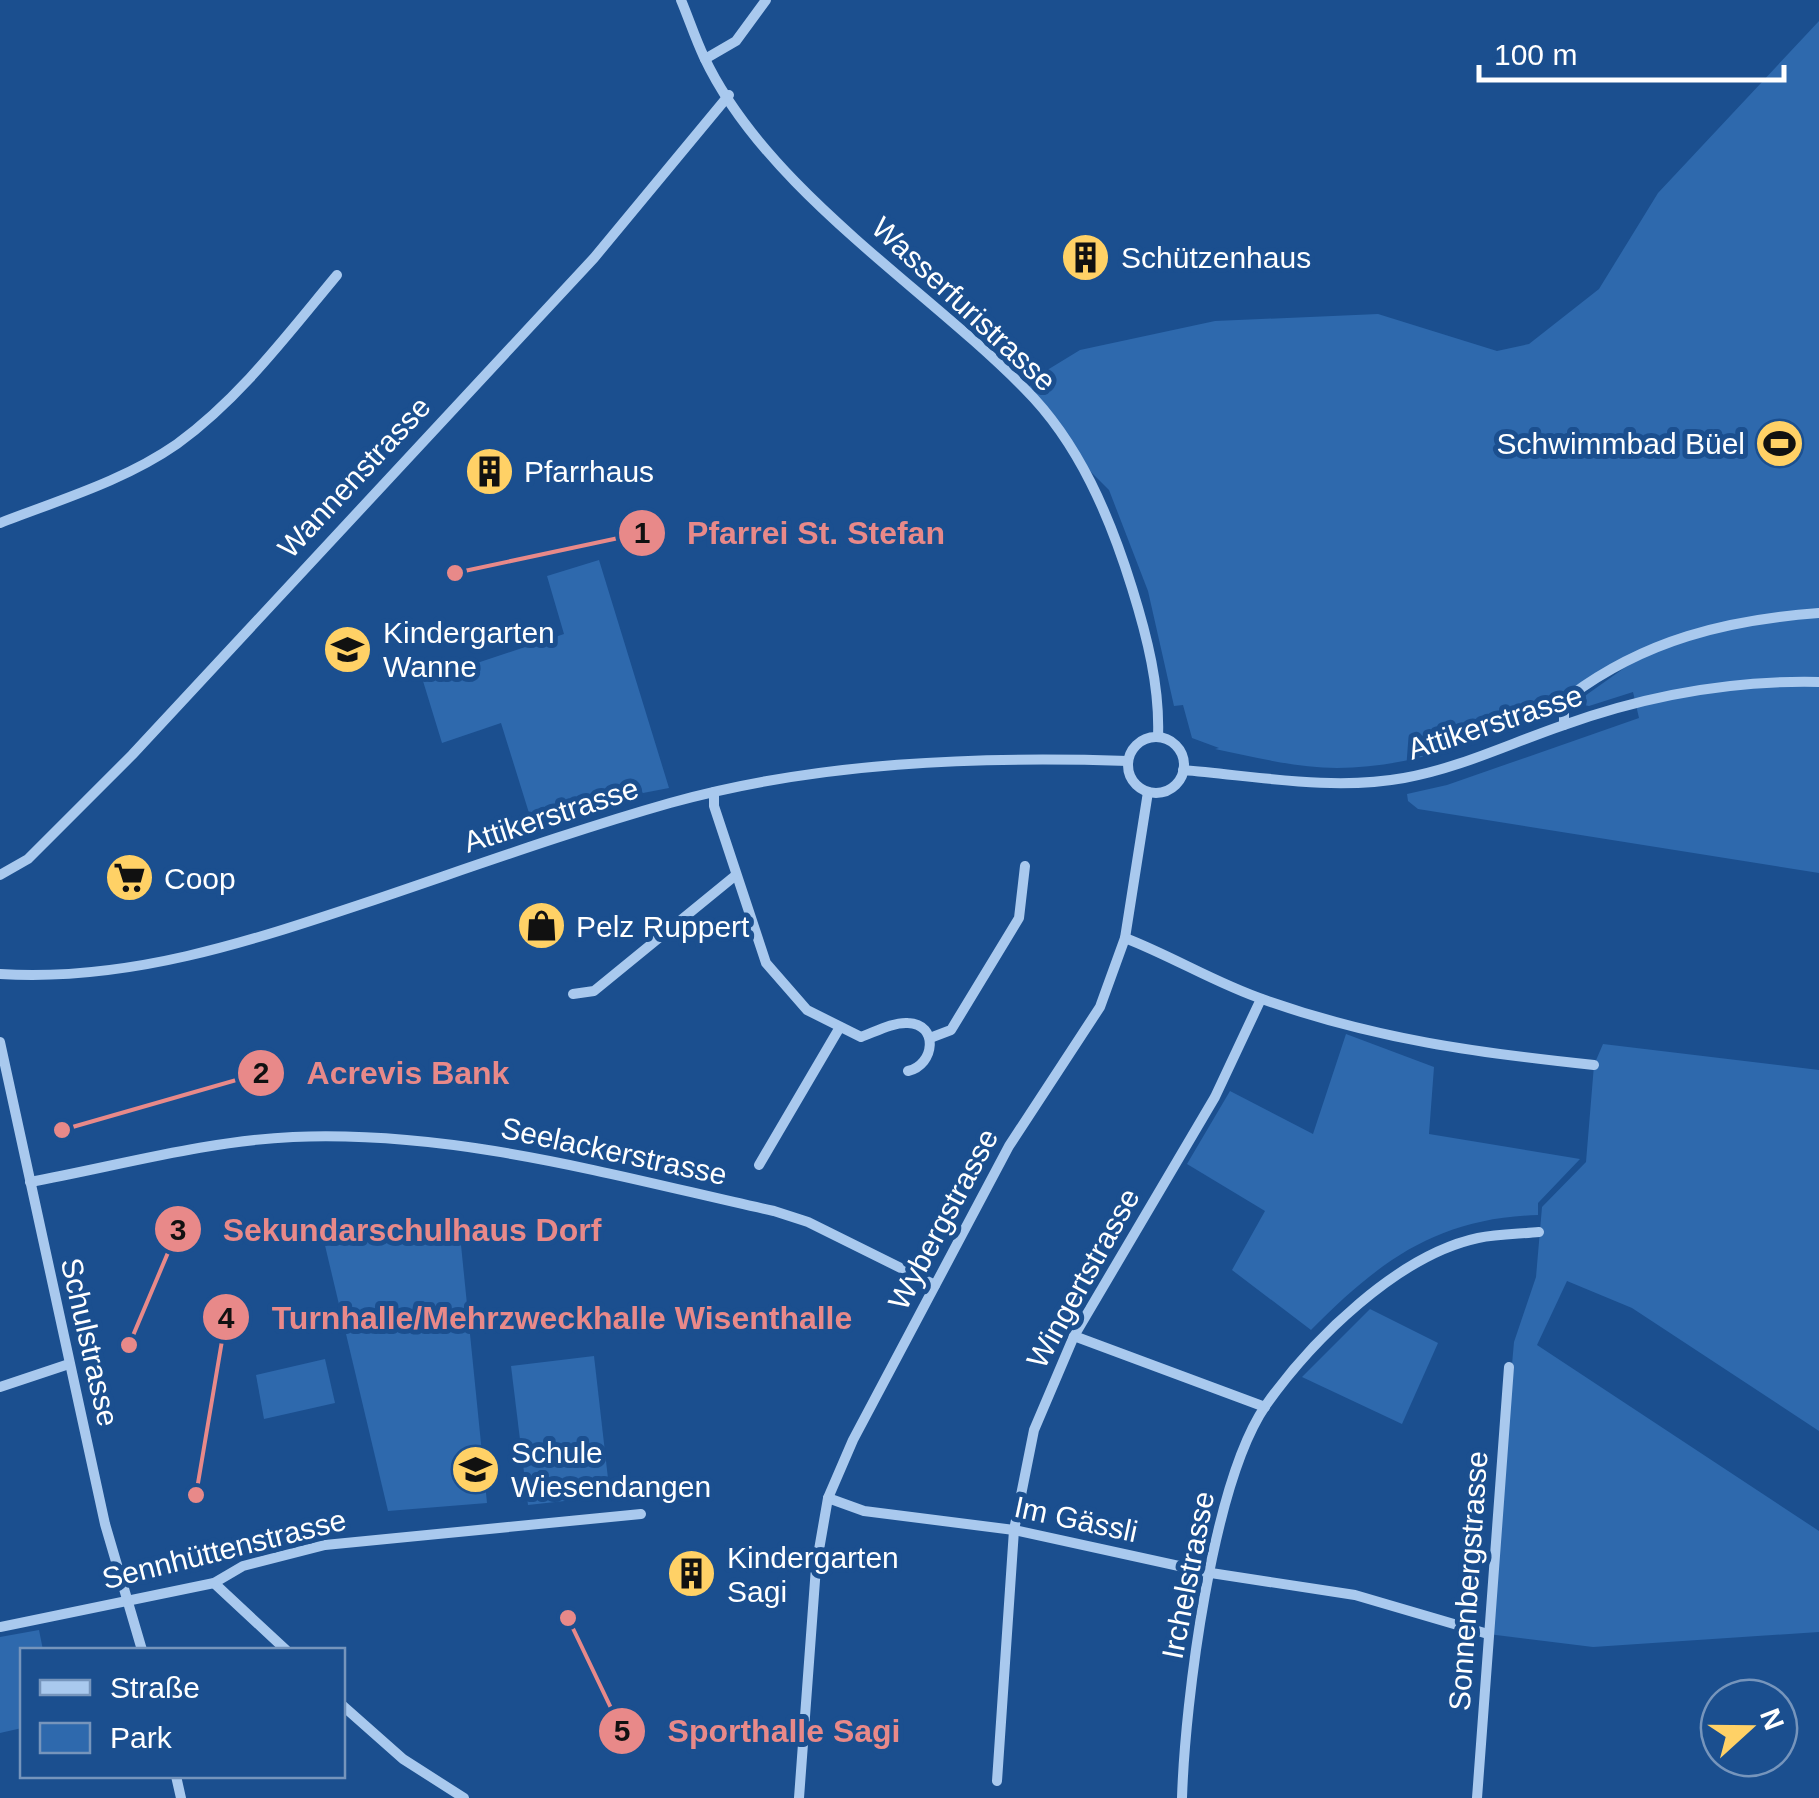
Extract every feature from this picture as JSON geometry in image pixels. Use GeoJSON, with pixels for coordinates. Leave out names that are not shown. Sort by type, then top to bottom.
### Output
{"type":"FeatureCollection","features":[{"type":"Feature","properties":{"kind":"street","name":"Wasserfuristrasse"},"geometry":{"type":"LineString","coordinates":[[682,0],[705,59],[788,173],[1026,390],[1079,460],[1116,537],[1146,631],[1159,711],[1158,738]]}},
{"type":"Feature","properties":{"kind":"street"},"geometry":{"type":"LineString","coordinates":[[705,59],[736,41],[766,0]]}},
{"type":"Feature","properties":{"kind":"street","name":"Wannenstrasse"},"geometry":{"type":"LineString","coordinates":[[0,875],[28,859],[132,756],[594,258],[728,95]]}},
{"type":"Feature","properties":{"kind":"street"},"geometry":{"type":"LineString","coordinates":[[0,523],[116,478],[178,443],[238,392],[337,276]]}},
{"type":"Feature","properties":{"kind":"street"},"geometry":{"type":"LineString","coordinates":[[1564,725],[1564,703],[1570,696],[1637,652],[1739,622],[1819,613]]}},
{"type":"Feature","properties":{"kind":"street","name":"Attikerstrasse"},"geometry":{"type":"LineString","coordinates":[[1183,770],[1325,783],[1379,782],[1468,761],[1564,725],[1678,692],[1734,683],[1819,682]]}},
{"type":"Feature","properties":{"kind":"street"},"geometry":{"type":"LineString","coordinates":[[1158,738],[1178,748],[1183,770],[1166,791],[1148,792],[1132,780],[1128,761],[1142,741],[1158,738]]}},
{"type":"Feature","properties":{"kind":"street","name":"Attikerstrasse"},"geometry":{"type":"LineString","coordinates":[[0,974],[100,973],[209,952],[542,842],[714,792],[824,774],[921,765],[1064,758],[1128,761]]}},
{"type":"Feature","properties":{"kind":"street"},"geometry":{"type":"LineString","coordinates":[[714,792],[766,964],[806,1010],[861,1037],[912,1023],[930,1038]]}},
{"type":"Feature","properties":{"kind":"street","name":"Wybergstrasse"},"geometry":{"type":"LineString","coordinates":[[798,1798],[816,1567],[828,1498],[853,1440],[1009,1146],[1100,1007],[1125,938],[1148,792]]}},
{"type":"Feature","properties":{"kind":"street"},"geometry":{"type":"LineString","coordinates":[[930,1038],[951,1030],[1019,918],[1025,866]]}},
{"type":"Feature","properties":{"kind":"street"},"geometry":{"type":"LineString","coordinates":[[573,994],[594,991],[736,875]]}},
{"type":"Feature","properties":{"kind":"street"},"geometry":{"type":"LineString","coordinates":[[1125,938],[1261,999],[1368,1033],[1441,1048],[1594,1066]]}},
{"type":"Feature","properties":{"kind":"street","name":"Wingertstrasse"},"geometry":{"type":"LineString","coordinates":[[996,1780],[1014,1530],[1034,1430],[1074,1336],[1214,1098],[1261,999]]}},
{"type":"Feature","properties":{"kind":"street"},"geometry":{"type":"LineString","coordinates":[[759,1165],[840,1026]]}},
{"type":"Feature","properties":{"kind":"street"},"geometry":{"type":"LineString","coordinates":[[908,1071],[927,1060],[930,1038]]}},
{"type":"Feature","properties":{"kind":"street","name":"Schulstrasse"},"geometry":{"type":"LineString","coordinates":[[0,1042],[69,1364],[141,1648]]}},
{"type":"Feature","properties":{"kind":"street","name":"Seelackerstrasse"},"geometry":{"type":"LineString","coordinates":[[30,1182],[234,1142],[291,1137],[370,1136],[474,1145],[774,1211],[808,1222],[935,1285]]}},
{"type":"Feature","properties":{"kind":"street","name":"Irchelstrasse"},"geometry":{"type":"LineString","coordinates":[[1182,1798],[1184,1747],[1211,1573],[1229,1488],[1265,1407],[1342,1318],[1417,1262],[1477,1238],[1539,1232]]}},
{"type":"Feature","properties":{"kind":"street"},"geometry":{"type":"LineString","coordinates":[[1074,1336],[1265,1407]]}},
{"type":"Feature","properties":{"kind":"street"},"geometry":{"type":"LineString","coordinates":[[0,1388],[69,1364]]}},
{"type":"Feature","properties":{"kind":"street","name":"Sonnenbergstrasse"},"geometry":{"type":"LineString","coordinates":[[1477,1798],[1509,1367]]}},
{"type":"Feature","properties":{"kind":"street","name":"Im Gässli"},"geometry":{"type":"LineString","coordinates":[[828,1498],[864,1511],[1014,1530],[1211,1573],[1354,1594],[1488,1634]]}},
{"type":"Feature","properties":{"kind":"street","name":"Sennhüttenstrasse"},"geometry":{"type":"LineString","coordinates":[[0,1627],[214,1582],[243,1566],[325,1544],[640,1514]]}},
{"type":"Feature","properties":{"kind":"street"},"geometry":{"type":"LineString","coordinates":[[214,1582],[284,1648]]}},
{"type":"Feature","properties":{"kind":"street"},"geometry":{"type":"LineString","coordinates":[[345,1708],[403,1759],[464,1798]]}},
{"type":"Feature","properties":{"kind":"green space"},"geometry":{"type":"Polygon","coordinates":[[[1819,21],[1819,873],[1418,809],[1408,801],[1407,794],[1447,785],[1639,718],[1633,692],[1589,706],[1584,705],[1582,698],[1658,644],[1545,710],[1423,757],[1381,765],[1322,768],[1215,749],[1219,748],[1192,738],[1183,705],[1174,706],[1148,591],[1109,490],[1079,460],[1026,390],[1044,372],[1080,350],[1215,321],[1378,314],[1497,351],[1529,344],[1599,289],[1658,193],[1819,21]]]}},
{"type":"Feature","properties":{"kind":"green space"},"geometry":{"type":"Polygon","coordinates":[[[599,560],[669,788],[617,798],[534,829],[501,723],[442,743],[423,681],[564,634],[547,576],[599,560]]]}},
{"type":"Feature","properties":{"kind":"green space"},"geometry":{"type":"Polygon","coordinates":[[[1346,1034],[1434,1067],[1429,1134],[1580,1159],[1538,1203],[1538,1215],[1470,1224],[1413,1247],[1362,1283],[1311,1330],[1232,1270],[1265,1211],[1187,1164],[1230,1091],[1313,1134],[1346,1034]]]}},
{"type":"Feature","properties":{"kind":"green space"},"geometry":{"type":"Polygon","coordinates":[[[1603,1044],[1819,1070],[1819,1431],[1632,1308],[1567,1281],[1537,1345],[1819,1531],[1819,1632],[1593,1647],[1488,1634],[1514,1342],[1536,1277],[1542,1207],[1586,1162],[1594,1065],[1603,1044]]]}},
{"type":"Feature","properties":{"kind":"green space"},"geometry":{"type":"Polygon","coordinates":[[[407,1219],[459,1225],[487,1503],[388,1511],[323,1237],[407,1219]]]}},
{"type":"Feature","properties":{"kind":"green space"},"geometry":{"type":"Polygon","coordinates":[[[1370,1309],[1438,1343],[1402,1424],[1302,1377],[1370,1309]]]}},
{"type":"Feature","properties":{"kind":"green space"},"geometry":{"type":"Polygon","coordinates":[[[594,1356],[610,1496],[528,1505],[511,1366],[594,1356]]]}},
{"type":"Feature","properties":{"kind":"green space"},"geometry":{"type":"Polygon","coordinates":[[[325,1359],[335,1403],[264,1419],[256,1375],[325,1359]]]}},
{"type":"Feature","properties":{"kind":"green space"},"geometry":{"type":"Polygon","coordinates":[[[39,1630],[43,1648],[20,1648],[20,1728],[0,1733],[0,1637],[39,1630]]]}},
{"type":"Feature","properties":{"kind":"place","name":"Schützenhaus"},"geometry":{"type":"Point","coordinates":[1086,257]}},
{"type":"Feature","properties":{"kind":"place","name":"Schwimmbad Büel"},"geometry":{"type":"Point","coordinates":[1780,443]}},
{"type":"Feature","properties":{"kind":"place","name":"Pfarrhaus"},"geometry":{"type":"Point","coordinates":[489,471]}},
{"type":"Feature","properties":{"kind":"place","name":"Pfarrei St. Stefan"},"geometry":{"type":"Point","coordinates":[455,573]}},
{"type":"Feature","properties":{"kind":"place","name":"Kindergarten Wanne"},"geometry":{"type":"Point","coordinates":[348,649]}},
{"type":"Feature","properties":{"kind":"place","name":"Coop"},"geometry":{"type":"Point","coordinates":[129,878]}},
{"type":"Feature","properties":{"kind":"place","name":"Pelz Ruppert"},"geometry":{"type":"Point","coordinates":[541,926]}},
{"type":"Feature","properties":{"kind":"place","name":"Acrevis Bank"},"geometry":{"type":"Point","coordinates":[62,1130]}},
{"type":"Feature","properties":{"kind":"place","name":"Sekundarschulhaus Dorf"},"geometry":{"type":"Point","coordinates":[129,1345]}},
{"type":"Feature","properties":{"kind":"place","name":"Schule Wiesendangen"},"geometry":{"type":"Point","coordinates":[476,1469]}},
{"type":"Feature","properties":{"kind":"place","name":"Turnhalle/Mehrzweckhalle Wisenthalle"},"geometry":{"type":"Point","coordinates":[196,1495]}},
{"type":"Feature","properties":{"kind":"place","name":"Kindergarten Sagi"},"geometry":{"type":"Point","coordinates":[692,1574]}},
{"type":"Feature","properties":{"kind":"place","name":"Sporthalle Sagi"},"geometry":{"type":"Point","coordinates":[568,1618]}}]}
